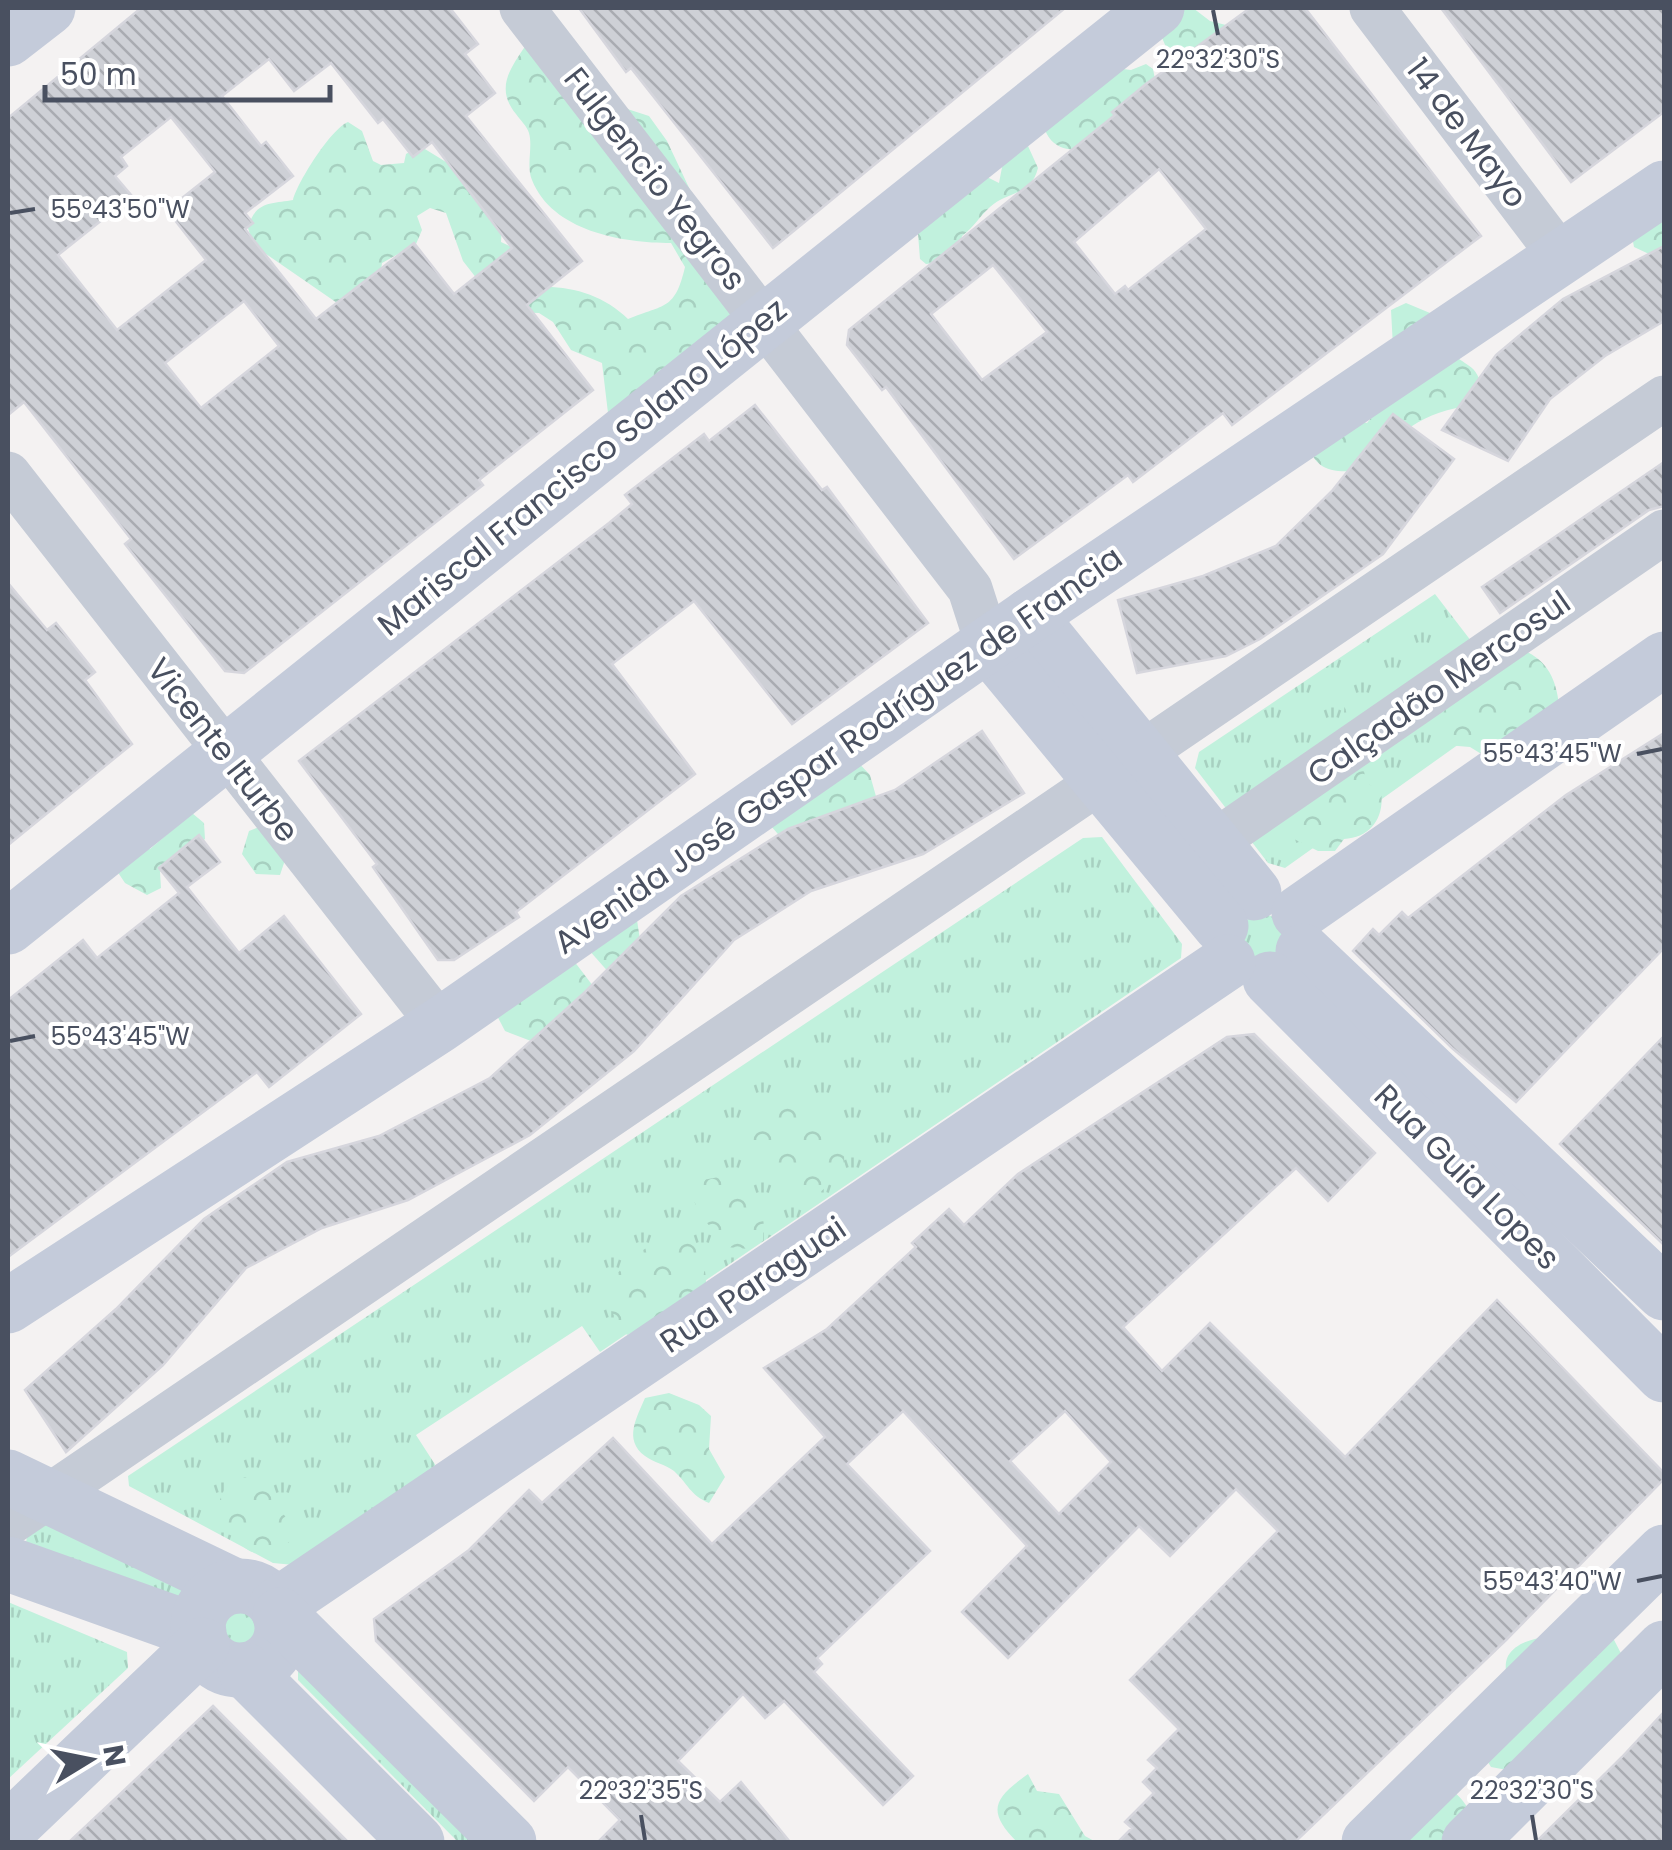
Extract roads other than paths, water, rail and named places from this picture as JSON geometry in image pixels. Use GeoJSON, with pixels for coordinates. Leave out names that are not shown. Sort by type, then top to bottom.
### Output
{"type":"FeatureCollection","features":[{"type":"Feature","properties":{"kind":"main road"},"geometry":{"type":"LineString","coordinates":[[8,40],[48,8]]}},
{"type":"Feature","properties":{"kind":"main road","name":"Mariscal Francisco Solano López"},"geometry":{"type":"LineString","coordinates":[[8,927],[1157,8]]}},
{"type":"Feature","properties":{"kind":"main road","name":"Avenida José Gaspar Rodríguez de Francia"},"geometry":{"type":"LineString","coordinates":[[8,1306],[440,1024],[1008,630],[1664,188]]}},
{"type":"Feature","properties":{"kind":"main road","name":"Rua Guia Lopes"},"geometry":{"type":"LineString","coordinates":[[1008,630],[1262,937],[1664,1375]]}},
{"type":"Feature","properties":{"kind":"main road","name":"Rua Paraguai"},"geometry":{"type":"LineString","coordinates":[[264,1602],[1262,937],[1664,659]]}},
{"type":"Feature","properties":{"kind":"main road","name":"Rua Guia Lopes"},"geometry":{"type":"LineString","coordinates":[[1120,768],[1213,843],[1262,937],[1664,1293]]}},
{"type":"Feature","properties":{"kind":"main road"},"geometry":{"type":"LineString","coordinates":[[22,1499],[264,1602],[508,1842]]}},
{"type":"Feature","properties":{"kind":"main road"},"geometry":{"type":"LineString","coordinates":[[1368,1842],[1664,1552]]}},
{"type":"Feature","properties":{"kind":"main road"},"geometry":{"type":"LineString","coordinates":[[8,1564],[160,1622],[215,1649],[264,1663],[280,1642],[264,1602]]}},
{"type":"Feature","properties":{"kind":"main road"},"geometry":{"type":"LineString","coordinates":[[264,1602],[218,1593],[205,1606],[215,1649],[416,1842]]}},
{"type":"Feature","properties":{"kind":"main road"},"geometry":{"type":"LineString","coordinates":[[1468,1842],[1664,1648]]}},
{"type":"Feature","properties":{"kind":"main road"},"geometry":{"type":"LineString","coordinates":[[8,1830],[215,1649]]}},
{"type":"Feature","properties":{"kind":"street","name":"Fulgencio Yegros"},"geometry":{"type":"LineString","coordinates":[[522,8],[970,589],[1008,630]]}},
{"type":"Feature","properties":{"kind":"street","name":"14 de Mayo"},"geometry":{"type":"LineString","coordinates":[[1372,8],[1562,258]]}},
{"type":"Feature","properties":{"kind":"street"},"geometry":{"type":"LineString","coordinates":[[22,1499],[1120,768],[1664,398]]}},
{"type":"Feature","properties":{"kind":"street","name":"Vicente Iturbe"},"geometry":{"type":"LineString","coordinates":[[8,474],[440,1024]]}},
{"type":"Feature","properties":{"kind":"street","name":"Calçadão Mercosul"},"geometry":{"type":"LineString","coordinates":[[1213,843],[1664,532]]}}]}
